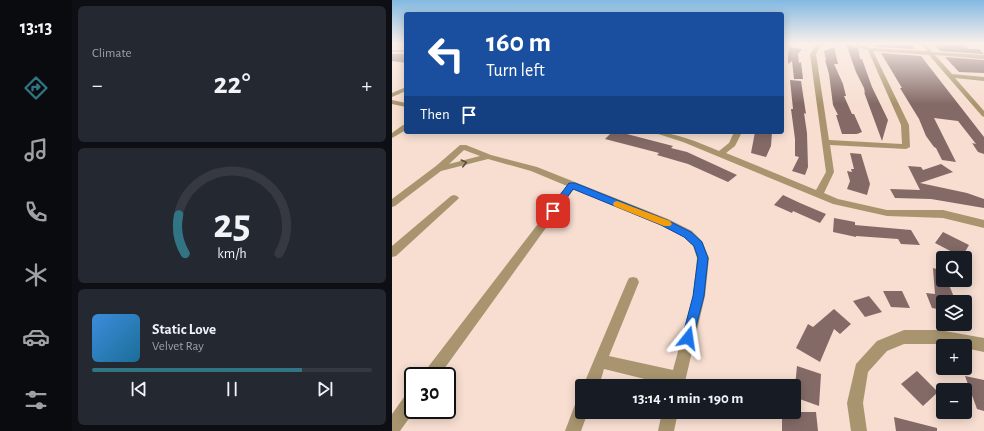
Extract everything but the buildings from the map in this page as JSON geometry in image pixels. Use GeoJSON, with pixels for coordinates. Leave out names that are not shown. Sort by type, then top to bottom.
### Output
{"type":"FeatureCollection","features":[{"type":"Feature","properties":{"kind":"street"},"geometry":{"type":"LineString","coordinates":[[814,64],[830,172],[818,195]]}},
{"type":"Feature","properties":{"kind":"street"},"geometry":{"type":"LineString","coordinates":[[826,142],[906,148],[905,125],[877,64]]}},
{"type":"Feature","properties":{"kind":"street"},"geometry":{"type":"LineString","coordinates":[[941,64],[984,115]]}},
{"type":"Feature","properties":{"kind":"street"},"geometry":{"type":"LineString","coordinates":[[952,76],[984,78]]}},
{"type":"Feature","properties":{"kind":"street"},"geometry":{"type":"LineString","coordinates":[[392,95],[404,90]]}},
{"type":"Feature","properties":{"kind":"street"},"geometry":{"type":"LineString","coordinates":[[392,102],[404,105]]}},
{"type":"Feature","properties":{"kind":"street"},"geometry":{"type":"LineString","coordinates":[[976,106],[984,106]]}},
{"type":"Feature","properties":{"kind":"street"},"geometry":{"type":"LineString","coordinates":[[392,136],[404,128]]}},
{"type":"Feature","properties":{"kind":"street"},"geometry":{"type":"LineString","coordinates":[[664,134],[686,140],[836,202],[887,213],[943,214],[984,224]]}},
{"type":"Feature","properties":{"kind":"street"},"geometry":{"type":"LineString","coordinates":[[720,154],[732,144],[737,134]]}},
{"type":"Feature","properties":{"kind":"street"},"geometry":{"type":"LineString","coordinates":[[392,204],[439,168],[463,147],[488,157],[534,169],[664,222],[688,234],[698,244],[703,258],[699,296],[677,379]]}},
{"type":"Feature","properties":{"kind":"street"},"geometry":{"type":"LineString","coordinates":[[439,168],[488,157]]}},
{"type":"Feature","properties":{"kind":"street"},"geometry":{"type":"LineString","coordinates":[[437,367],[572,185]]}},
{"type":"Feature","properties":{"kind":"street"},"geometry":{"type":"LineString","coordinates":[[392,253],[454,198]]}},
{"type":"Feature","properties":{"kind":"street"},"geometry":{"type":"LineString","coordinates":[[594,379],[633,282]]}},
{"type":"Feature","properties":{"kind":"street"},"geometry":{"type":"LineString","coordinates":[[859,431],[855,403],[861,369],[882,346],[904,337],[939,337],[984,345]]}},
{"type":"Feature","properties":{"kind":"street"},"geometry":{"type":"LineString","coordinates":[[600,361],[662,379]]}},
{"type":"Feature","properties":{"kind":"street"},"geometry":{"type":"LineString","coordinates":[[392,428],[404,411]]}},
{"type":"Feature","properties":{"kind":"street"},"geometry":{"type":"LineString","coordinates":[[573,431],[578,419]]}},
{"type":"Feature","properties":{"kind":"street"},"geometry":{"type":"LineString","coordinates":[[666,431],[669,419]]}},
{"type":"Feature","properties":{"kind":"slow traffic"},"geometry":{"type":"LineString","coordinates":[[617,204],[667,224]]}},
{"type":"Feature","properties":{"kind":"route"},"geometry":{"type":"LineString","coordinates":[[553,211],[572,185],[664,222],[688,234],[698,244],[703,258],[699,296],[688,338]]}}]}
